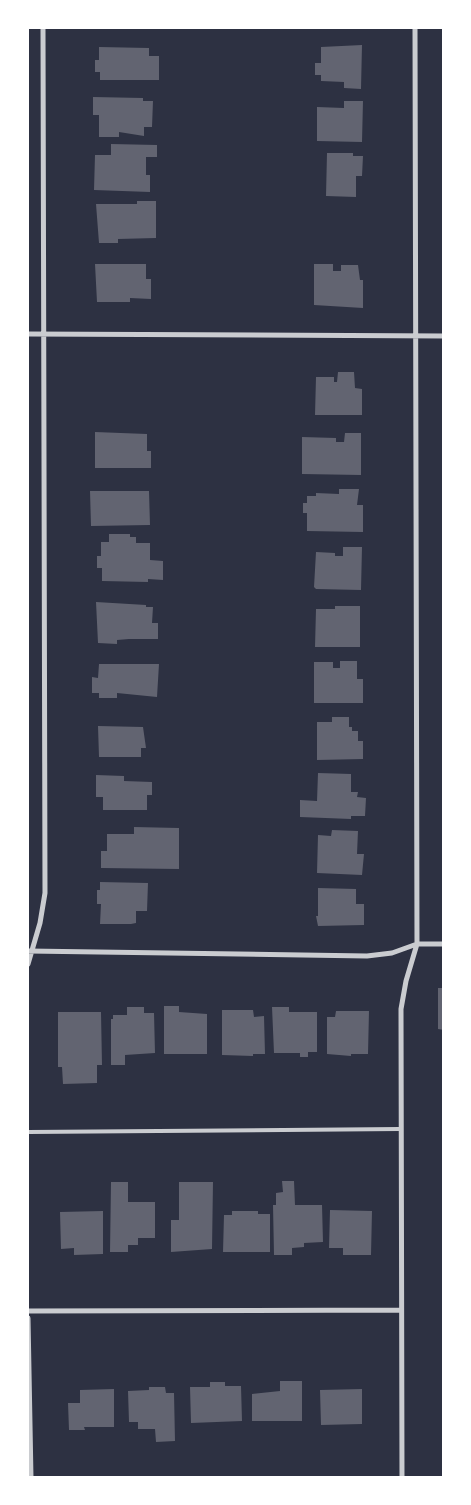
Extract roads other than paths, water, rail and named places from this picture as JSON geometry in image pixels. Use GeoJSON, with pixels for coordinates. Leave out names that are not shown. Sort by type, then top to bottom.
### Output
{"type":"FeatureCollection","features":[{"type":"Feature","properties":{"kind":"street"},"geometry":{"type":"LineString","coordinates":[[28,964],[29,951],[40,923],[45,893],[43,28]]}},
{"type":"Feature","properties":{"kind":"street"},"geometry":{"type":"LineString","coordinates":[[402,1478],[400,1310],[401,1009],[406,981],[417,944],[414,28]]}},
{"type":"Feature","properties":{"kind":"street"},"geometry":{"type":"LineString","coordinates":[[28,334],[444,336]]}},
{"type":"Feature","properties":{"kind":"street"},"geometry":{"type":"LineString","coordinates":[[29,951],[367,956],[392,953],[417,944],[444,944]]}},
{"type":"Feature","properties":{"kind":"street"},"geometry":{"type":"LineString","coordinates":[[28,1311],[400,1310]]}},
{"type":"Feature","properties":{"kind":"street"},"geometry":{"type":"LineString","coordinates":[[28,1318],[31,1478]]}},
{"type":"Feature","properties":{"kind":"lane"},"geometry":{"type":"LineString","coordinates":[[28,1132],[400,1129]]}}]}
